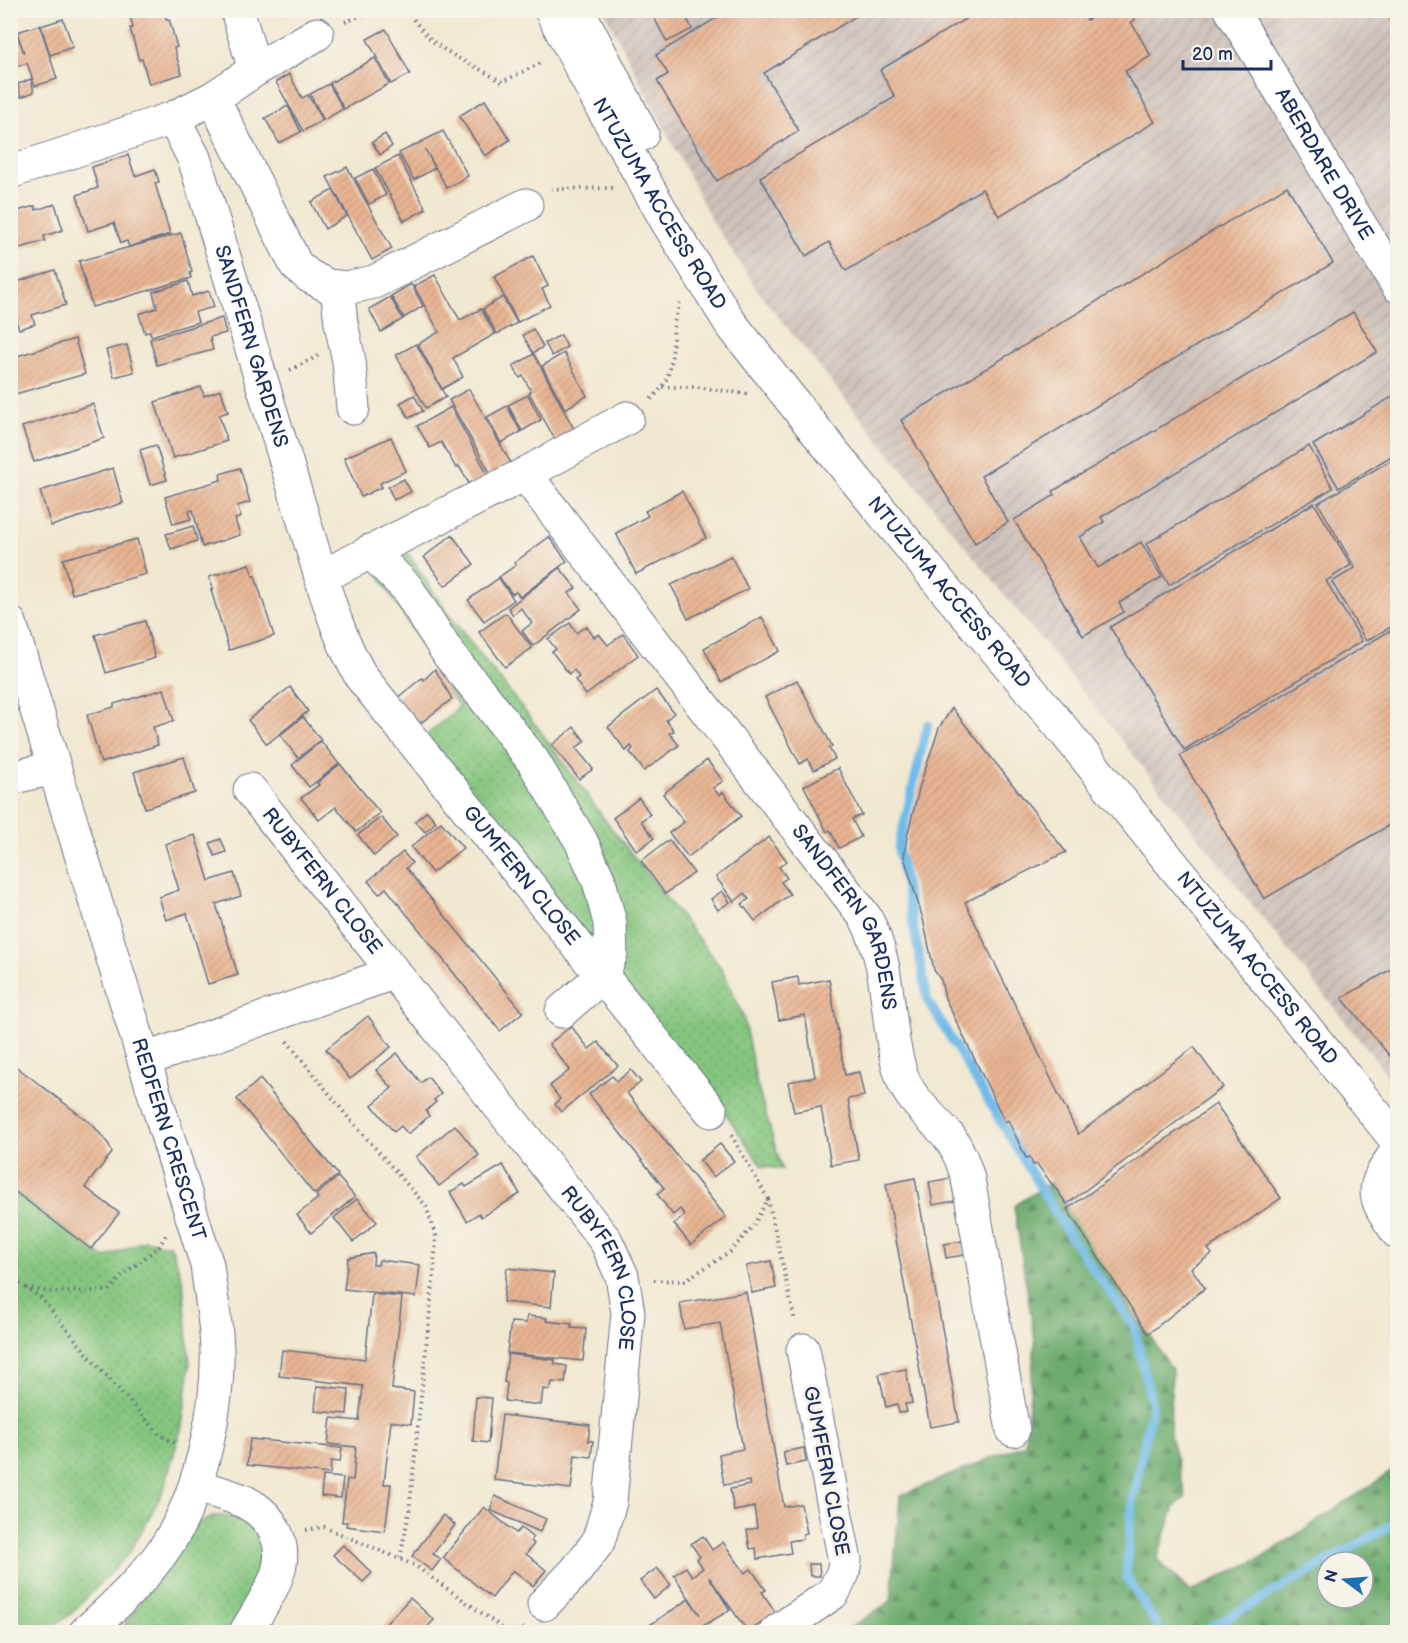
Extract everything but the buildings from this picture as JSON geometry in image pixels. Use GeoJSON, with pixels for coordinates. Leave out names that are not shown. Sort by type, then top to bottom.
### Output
{"type":"FeatureCollection","features":[{"type":"Feature","properties":{"kind":"street"},"geometry":{"type":"LineString","coordinates":[[237,10],[255,70]]}},
{"type":"Feature","properties":{"kind":"street","name":"NTUZUMA ACCESS ROAD"},"geometry":{"type":"LineString","coordinates":[[551,10],[599,102],[668,223],[731,324],[948,593],[1056,720],[1398,1142]]}},
{"type":"Feature","properties":{"kind":"street"},"geometry":{"type":"LineString","coordinates":[[578,10],[661,172],[725,279],[834,427],[1268,963],[1398,1116]]}},
{"type":"Feature","properties":{"kind":"street","name":"ABERDARE DRIVE"},"geometry":{"type":"LineString","coordinates":[[1231,10],[1398,286]]}},
{"type":"Feature","properties":{"kind":"street"},"geometry":{"type":"LineString","coordinates":[[10,172],[173,118],[213,98],[255,70],[317,34]]}},
{"type":"Feature","properties":{"kind":"street"},"geometry":{"type":"LineString","coordinates":[[213,98],[296,265],[309,276],[328,286],[346,288],[374,282],[526,205]]}},
{"type":"Feature","properties":{"kind":"street","name":"SANDFERN GARDENS"},"geometry":{"type":"LineString","coordinates":[[173,118],[194,158],[339,633]]}},
{"type":"Feature","properties":{"kind":"street"},"geometry":{"type":"LineString","coordinates":[[337,287],[341,324],[349,361],[353,408]]}},
{"type":"Feature","properties":{"kind":"street"},"geometry":{"type":"LineString","coordinates":[[321,577],[525,474],[627,418]]}},
{"type":"Feature","properties":{"kind":"street","name":"SANDFERN GARDENS"},"geometry":{"type":"LineString","coordinates":[[525,474],[865,917],[875,935],[881,954],[896,1055],[902,1077],[908,1091],[951,1139],[962,1157],[968,1179],[1013,1430]]}},
{"type":"Feature","properties":{"kind":"street"},"geometry":{"type":"LineString","coordinates":[[370,552],[407,588],[449,655],[533,761],[581,841],[599,881],[610,923],[611,954],[602,976],[562,1011]]}},
{"type":"Feature","properties":{"kind":"street","name":"REDFERN CRESCENT"},"geometry":{"type":"LineString","coordinates":[[10,624],[16,664],[54,768],[207,1265],[216,1335],[215,1394],[199,1471],[167,1544],[127,1594],[86,1632]]}},
{"type":"Feature","properties":{"kind":"street","name":"GUMFERN CLOSE"},"geometry":{"type":"LineString","coordinates":[[339,633],[362,678],[711,1111]]}},
{"type":"Feature","properties":{"kind":"street"},"geometry":{"type":"LineString","coordinates":[[10,778],[54,768]]}},
{"type":"Feature","properties":{"kind":"street","name":"RUBYFERN CLOSE"},"geometry":{"type":"LineString","coordinates":[[250,790],[606,1241],[622,1276],[628,1313],[609,1510],[598,1542],[535,1616]]}},
{"type":"Feature","properties":{"kind":"street","name":"RUBYFERN CLOSE"},"geometry":{"type":"LineString","coordinates":[[144,1060],[393,973]]}},
{"type":"Feature","properties":{"kind":"street"},"geometry":{"type":"LineString","coordinates":[[1398,1149],[1379,1177],[1375,1190],[1380,1205],[1398,1233]]}},
{"type":"Feature","properties":{"kind":"street","name":"GUMFERN CLOSE"},"geometry":{"type":"LineString","coordinates":[[776,1632],[832,1593],[843,1573],[845,1561],[803,1350]]}},
{"type":"Feature","properties":{"kind":"street"},"geometry":{"type":"LineString","coordinates":[[199,1471],[270,1522],[278,1535],[281,1546],[277,1576],[246,1632]]}},
{"type":"Feature","properties":{"kind":"path"},"geometry":{"type":"LineString","coordinates":[[406,10],[434,42],[462,61],[502,82],[543,62]]}},
{"type":"Feature","properties":{"kind":"path"},"geometry":{"type":"LineString","coordinates":[[576,190],[614,188]]}},
{"type":"Feature","properties":{"kind":"path"},"geometry":{"type":"LineString","coordinates":[[627,418],[658,393],[670,373],[674,348],[674,326],[681,297]]}},
{"type":"Feature","properties":{"kind":"path"},"geometry":{"type":"LineString","coordinates":[[661,387],[697,387],[748,394]]}},
{"type":"Feature","properties":{"kind":"path"},"geometry":{"type":"LineString","coordinates":[[271,1015],[281,1034],[426,1206],[436,1236],[409,1512],[400,1559]]}},
{"type":"Feature","properties":{"kind":"path"},"geometry":{"type":"LineString","coordinates":[[711,1111],[734,1138],[768,1198],[774,1233],[803,1350]]}},
{"type":"Feature","properties":{"kind":"path"},"geometry":{"type":"LineString","coordinates":[[659,1281],[684,1281],[730,1252],[753,1226],[768,1198]]}},
{"type":"Feature","properties":{"kind":"path"},"geometry":{"type":"LineString","coordinates":[[26,1288],[52,1292],[110,1291],[124,1274],[159,1247],[188,1204]]}},
{"type":"Feature","properties":{"kind":"path"},"geometry":{"type":"LineString","coordinates":[[10,1277],[40,1298],[160,1435],[199,1471]]}},
{"type":"Feature","properties":{"kind":"path"},"geometry":{"type":"LineString","coordinates":[[278,1535],[324,1527],[414,1565],[504,1629],[516,1631],[535,1616]]}},
{"type":"Feature","properties":{"kind":"shaded area"},"geometry":{"type":"Polygon","coordinates":[[[604,11],[1397,11],[1397,1087],[1060,663],[763,298],[712,221],[604,11]]]}},
{"type":"Feature","properties":{"kind":"green space"},"geometry":{"type":"Polygon","coordinates":[[[403,546],[449,615],[722,969],[743,1016],[757,1085],[782,1169],[762,1166],[712,1094],[422,739],[459,707],[371,562],[403,546]]]}},
{"type":"Feature","properties":{"kind":"green space"},"geometry":{"type":"Polygon","coordinates":[[[1051,1182],[1172,1370],[1170,1435],[1186,1497],[1175,1506],[1157,1559],[1190,1592],[1263,1557],[1397,1468],[1397,1619],[1378,1632],[844,1632],[891,1601],[900,1496],[1025,1444],[1035,1342],[1014,1206],[1051,1182]]]}},
{"type":"Feature","properties":{"kind":"green space"},"geometry":{"type":"Polygon","coordinates":[[[10,1188],[106,1258],[145,1240],[171,1246],[183,1282],[190,1365],[182,1426],[163,1492],[130,1552],[71,1614],[45,1632],[11,1632],[10,1188]]]}},
{"type":"Feature","properties":{"kind":"green space"},"geometry":{"type":"Polygon","coordinates":[[[215,1516],[239,1517],[258,1533],[267,1551],[265,1577],[233,1632],[120,1632],[191,1526],[215,1516]]]}},
{"type":"Feature","properties":{"kind":"waterway"},"geometry":{"type":"LineString","coordinates":[[928,724],[898,848],[928,1001],[1067,1232],[1134,1326],[1152,1405],[1132,1503],[1126,1576],[1161,1632]]}},
{"type":"Feature","properties":{"kind":"waterway"},"geometry":{"type":"LineString","coordinates":[[1203,1632],[1398,1521]]}}]}
